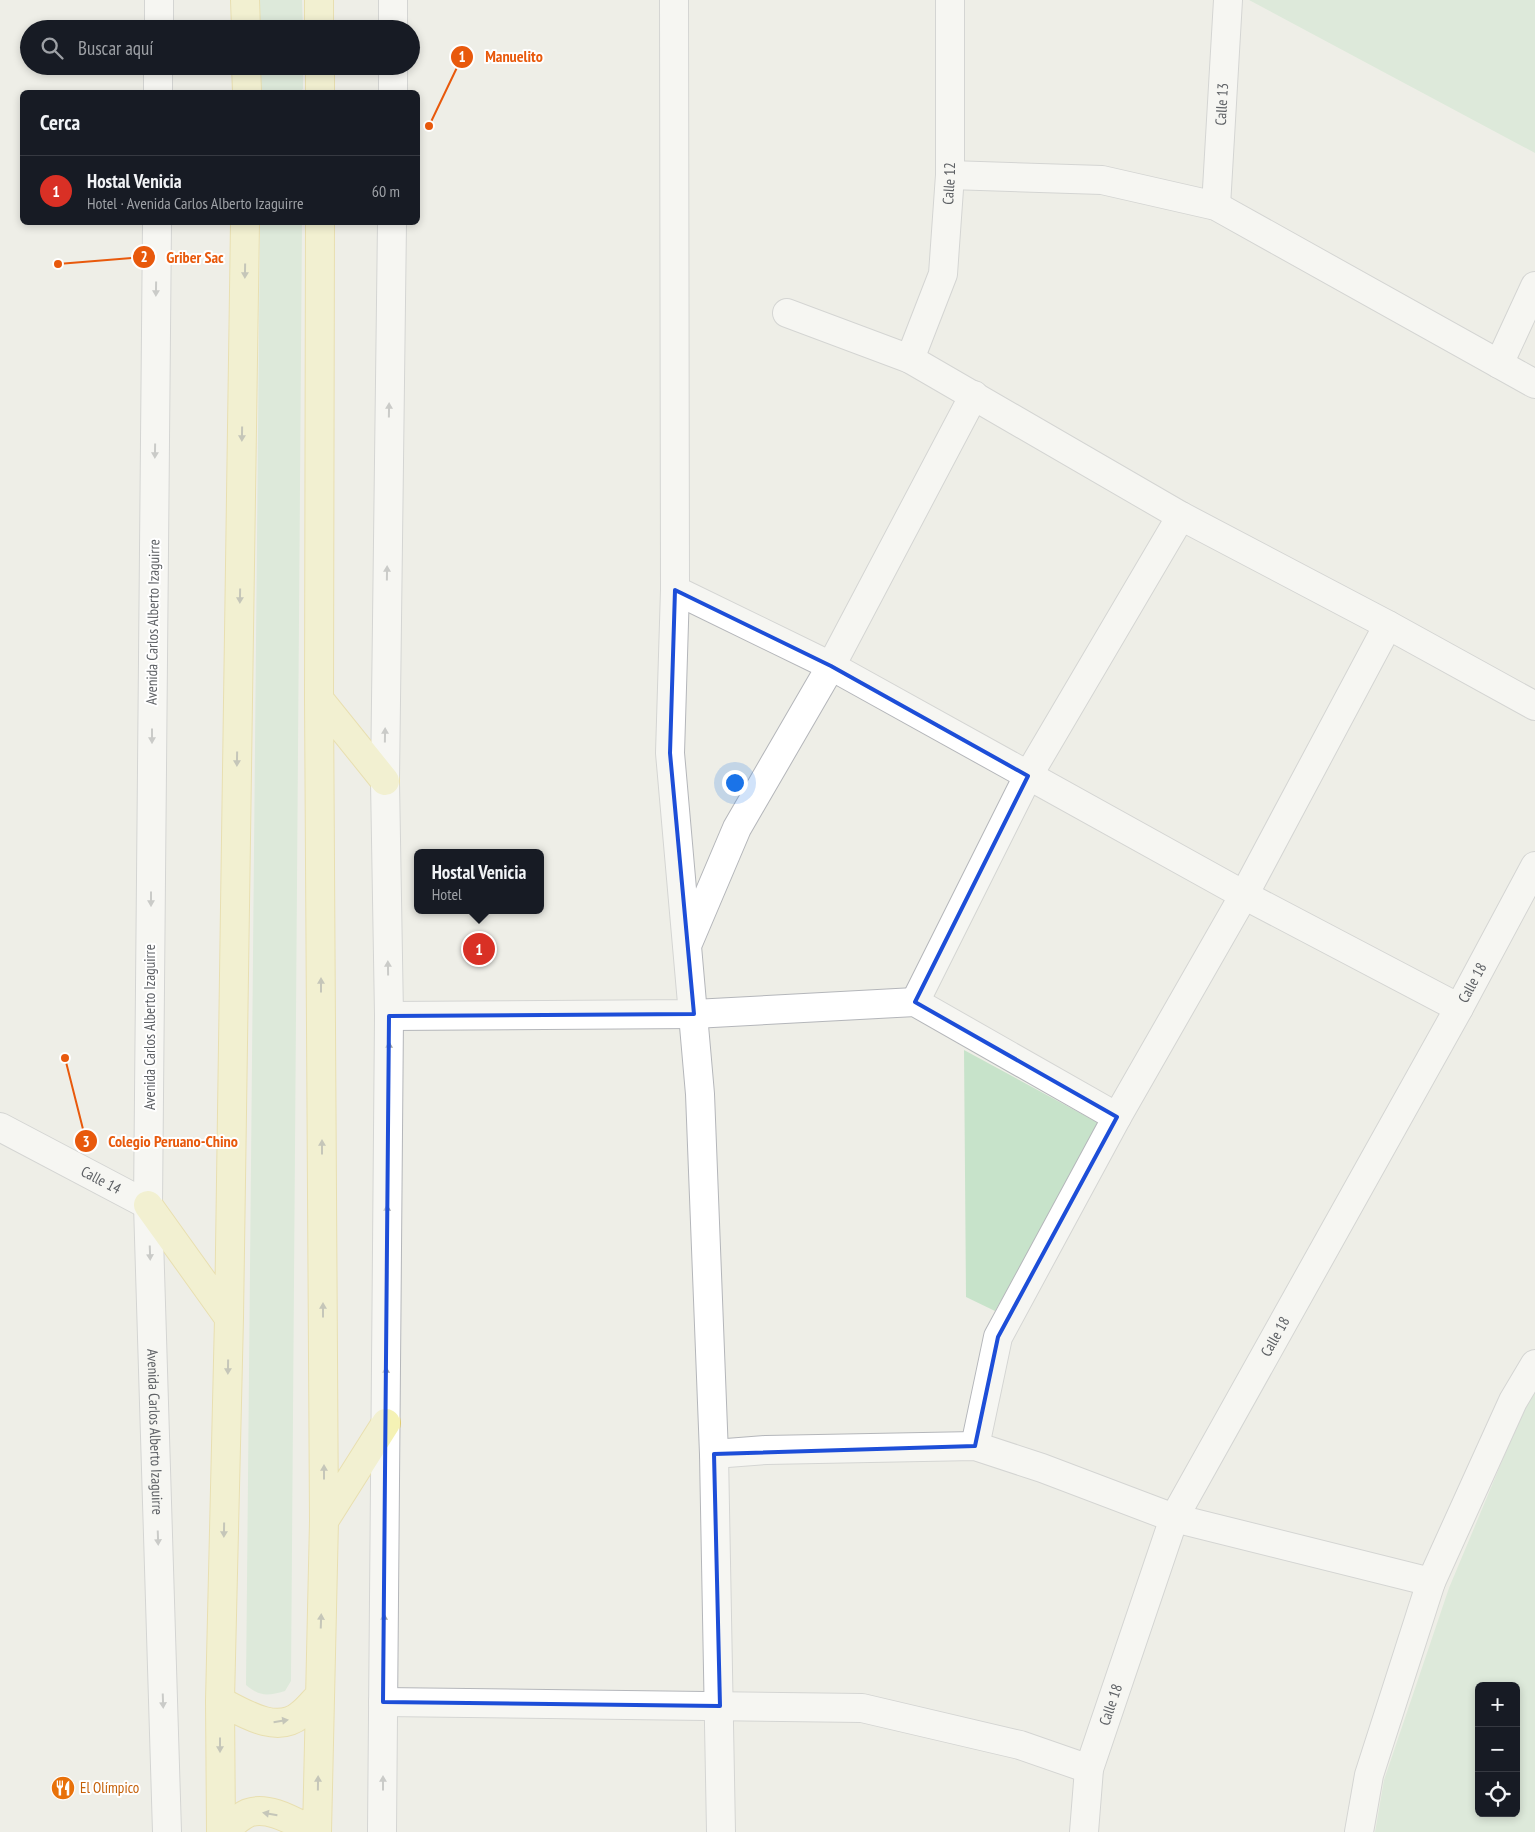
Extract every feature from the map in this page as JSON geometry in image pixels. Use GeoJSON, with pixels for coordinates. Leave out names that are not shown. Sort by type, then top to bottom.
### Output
{"type":"FeatureCollection","features":[{"type":"Feature","properties":{"kind":"main road"},"geometry":{"type":"LineString","coordinates":[[245,0],[246,20]]}},
{"type":"Feature","properties":{"kind":"main road"},"geometry":{"type":"LineString","coordinates":[[319,0],[320,20]]}},
{"type":"Feature","properties":{"kind":"main road"},"geometry":{"type":"LineString","coordinates":[[246,75],[247,90]]}},
{"type":"Feature","properties":{"kind":"main road"},"geometry":{"type":"LineString","coordinates":[[320,75],[320,90]]}},
{"type":"Feature","properties":{"kind":"main road"},"geometry":{"type":"LineString","coordinates":[[222,1832],[220,1701],[229,1318],[245,225]]}},
{"type":"Feature","properties":{"kind":"main road"},"geometry":{"type":"LineString","coordinates":[[222,1832],[248,1813],[267,1812],[285,1817],[316,1832],[324,1521],[319,699],[320,225]]}},
{"type":"Feature","properties":{"kind":"main road"},"geometry":{"type":"LineString","coordinates":[[319,699],[385,781]]}},
{"type":"Feature","properties":{"kind":"main road"},"geometry":{"type":"LineString","coordinates":[[148,1205],[229,1318]]}},
{"type":"Feature","properties":{"kind":"main road"},"geometry":{"type":"LineString","coordinates":[[324,1521],[386,1423]]}},
{"type":"Feature","properties":{"kind":"main road"},"geometry":{"type":"LineString","coordinates":[[220,1701],[262,1722],[280,1722],[298,1717],[319,1696]]}},
{"type":"Feature","properties":{"kind":"street"},"geometry":{"type":"LineString","coordinates":[[159,0],[159,20]]}},
{"type":"Feature","properties":{"kind":"street"},"geometry":{"type":"LineString","coordinates":[[392,0],[393,20]]}},
{"type":"Feature","properties":{"kind":"street"},"geometry":{"type":"LineString","coordinates":[[674,0],[675,590],[670,753],[700,1094],[714,1454],[721,1832]]}},
{"type":"Feature","properties":{"kind":"street","name":"Calle 12"},"geometry":{"type":"LineString","coordinates":[[910,359],[943,274],[950,175],[950,0]]}},
{"type":"Feature","properties":{"kind":"street","name":"Calle 13"},"geometry":{"type":"LineString","coordinates":[[1216,206],[1228,0]]}},
{"type":"Feature","properties":{"kind":"street"},"geometry":{"type":"LineString","coordinates":[[158,75],[158,90]]}},
{"type":"Feature","properties":{"kind":"street"},"geometry":{"type":"LineString","coordinates":[[393,75],[393,90]]}},
{"type":"Feature","properties":{"kind":"street"},"geometry":{"type":"LineString","coordinates":[[950,175],[1102,180],[1216,206],[1535,384]]}},
{"type":"Feature","properties":{"kind":"street","name":"Avenida Carlos Alberto Izaguirre"},"geometry":{"type":"LineString","coordinates":[[157,225],[148,1205],[167,1832]]}},
{"type":"Feature","properties":{"kind":"street"},"geometry":{"type":"LineString","coordinates":[[382,1832],[389,1016],[385,781],[392,225]]}},
{"type":"Feature","properties":{"kind":"street"},"geometry":{"type":"LineString","coordinates":[[1499,364],[1535,286]]}},
{"type":"Feature","properties":{"kind":"street"},"geometry":{"type":"LineString","coordinates":[[787,313],[910,359],[1181,516],[1388,625],[1535,706]]}},
{"type":"Feature","properties":{"kind":"street"},"geometry":{"type":"LineString","coordinates":[[687,945],[737,828],[831,666],[974,395]]}},
{"type":"Feature","properties":{"kind":"street"},"geometry":{"type":"LineString","coordinates":[[915,1002],[1028,776],[1181,516]]}},
{"type":"Feature","properties":{"kind":"street"},"geometry":{"type":"LineString","coordinates":[[675,590],[831,666],[1244,895],[1459,1008]]}},
{"type":"Feature","properties":{"kind":"street"},"geometry":{"type":"LineString","coordinates":[[975,1446],[998,1337],[1117,1117],[1244,895],[1388,625]]}},
{"type":"Feature","properties":{"kind":"street","name":"Calle 18"},"geometry":{"type":"LineString","coordinates":[[1084,1832],[1089,1769],[1174,1518],[1459,1008],[1535,866]]}},
{"type":"Feature","properties":{"kind":"street"},"geometry":{"type":"LineString","coordinates":[[389,1016],[694,1014],[915,1002],[1117,1117]]}},
{"type":"Feature","properties":{"kind":"street","name":"Calle 14"},"geometry":{"type":"LineString","coordinates":[[0,1127],[148,1205]]}},
{"type":"Feature","properties":{"kind":"street"},"geometry":{"type":"LineString","coordinates":[[1359,1832],[1368,1775],[1431,1582],[1513,1400],[1535,1364]]}},
{"type":"Feature","properties":{"kind":"street"},"geometry":{"type":"LineString","coordinates":[[714,1454],[766,1450],[975,1446],[1042,1468],[1174,1518],[1431,1582]]}},
{"type":"Feature","properties":{"kind":"street"},"geometry":{"type":"LineString","coordinates":[[383,1702],[862,1708],[1020,1745],[1089,1769]]}},
{"type":"Feature","properties":{"kind":"highlighted area"},"geometry":{"type":"Polygon","coordinates":[[[675,590],[831,666],[1028,776],[915,1002],[1117,1117],[998,1337],[975,1446],[714,1454],[720,1706],[383,1702],[389,1016],[694,1014],[670,753],[675,590]]]}},
{"type":"Feature","properties":{"kind":"green space"},"geometry":{"type":"Polygon","coordinates":[[[258,0],[302,0],[303,20],[258,20],[258,0]]]}},
{"type":"Feature","properties":{"kind":"green space"},"geometry":{"type":"Polygon","coordinates":[[[1249,0],[1535,0],[1535,153],[1249,0]]]}},
{"type":"Feature","properties":{"kind":"green space"},"geometry":{"type":"Polygon","coordinates":[[[259,75],[303,75],[302,90],[259,89],[259,75]]]}},
{"type":"Feature","properties":{"kind":"green space"},"geometry":{"type":"Polygon","coordinates":[[[260,225],[302,225],[291,1681],[285,1691],[274,1694],[256,1692],[246,1685],[260,225]]]}},
{"type":"Feature","properties":{"kind":"green space"},"geometry":{"type":"Polygon","coordinates":[[[964,1050],[1102,1125],[995,1311],[966,1297],[964,1050]]]}},
{"type":"Feature","properties":{"kind":"green space"},"geometry":{"type":"Polygon","coordinates":[[[1535,1392],[1535,1832],[1375,1832],[1384,1780],[1449,1588],[1523,1411],[1535,1392]]]}},
{"type":"Feature","properties":{"kind":"place","name":"Manuelito"},"geometry":{"type":"Point","coordinates":[429,126]}},
{"type":"Feature","properties":{"kind":"place","name":"Griber Sac"},"geometry":{"type":"Point","coordinates":[58,264]}},
{"type":"Feature","properties":{"kind":"place","name":"Hostal Venicia"},"geometry":{"type":"Point","coordinates":[479,949]}},
{"type":"Feature","properties":{"kind":"place","name":"Colegio Peruano-Chino"},"geometry":{"type":"Point","coordinates":[65,1058]}},
{"type":"Feature","properties":{"kind":"place","name":"El Olímpico"},"geometry":{"type":"Point","coordinates":[63,1788]}}]}
